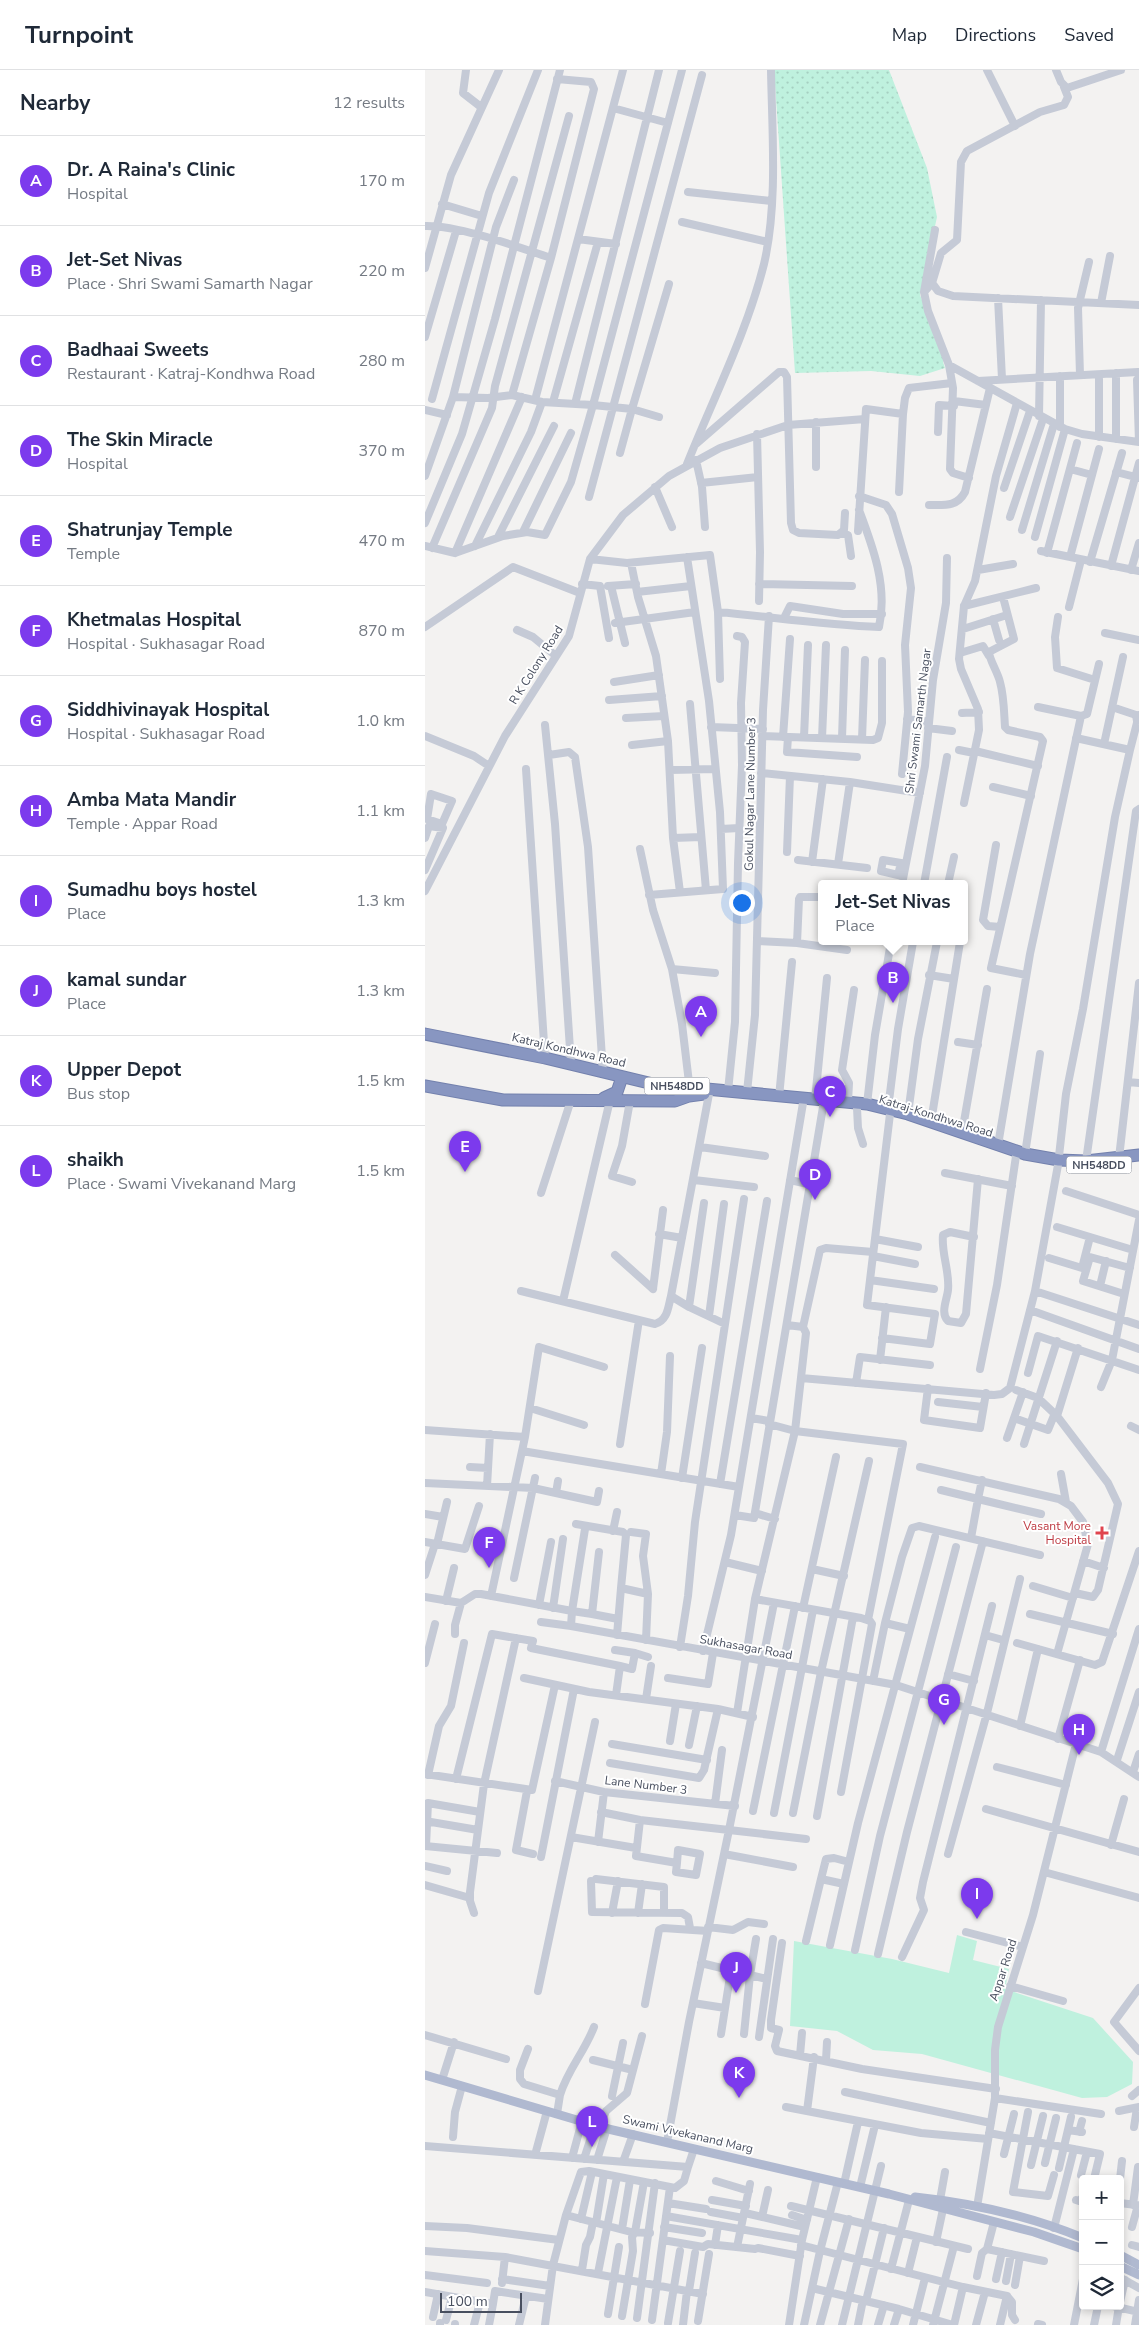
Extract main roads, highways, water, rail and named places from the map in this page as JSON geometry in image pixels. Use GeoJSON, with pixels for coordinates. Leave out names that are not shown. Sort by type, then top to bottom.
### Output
{"type":"FeatureCollection","features":[{"type":"Feature","properties":{"kind":"highway","name":"Katraj Kondhwa Road"},"geometry":{"type":"LineString","coordinates":[[425,1034],[545,1058],[690,1092],[747,1092],[816,1102]]}},
{"type":"Feature","properties":{"kind":"highway"},"geometry":{"type":"LineString","coordinates":[[605,1100],[617,1092],[622,1077]]}},
{"type":"Feature","properties":{"kind":"highway","name":"Katraj-Kondhwa Road"},"geometry":{"type":"LineString","coordinates":[[425,1086],[503,1100],[675,1101],[690,1092],[857,1105],[889,1112],[1021,1155],[1058,1163],[1090,1166],[1139,1160]]}},
{"type":"Feature","properties":{"kind":"highway","name":"NH548DD"},"geometry":{"type":"LineString","coordinates":[[889,1112],[907,1114],[998,1145],[1021,1155]]}},
{"type":"Feature","properties":{"kind":"highway","name":"Katraj-Kondhwa Road"},"geometry":{"type":"LineString","coordinates":[[1058,1163],[1139,1155]]}},
{"type":"Feature","properties":{"kind":"main road","name":"Swami Vivekanand Marg"},"geometry":{"type":"LineString","coordinates":[[425,2075],[601,2127],[889,2194],[1035,2232],[1079,2248]]}},
{"type":"Feature","properties":{"kind":"main road","name":"Swami Vivekanand Marg"},"geometry":{"type":"LineString","coordinates":[[889,2194],[940,2200],[977,2207],[1020,2217],[1079,2237]]}},
{"type":"Feature","properties":{"kind":"main road"},"geometry":{"type":"LineString","coordinates":[[1124,2257],[1139,2265]]}},
{"type":"Feature","properties":{"kind":"main road"},"geometry":{"type":"LineString","coordinates":[[1124,2268],[1139,2275]]}},
{"type":"Feature","properties":{"kind":"place","name":"Jet-Set Nivas"},"geometry":{"type":"Point","coordinates":[893,1003]}},
{"type":"Feature","properties":{"kind":"place","name":"Dr. A Raina's Clinic"},"geometry":{"type":"Point","coordinates":[701,1037]}},
{"type":"Feature","properties":{"kind":"place","name":"Badhaai Sweets"},"geometry":{"type":"Point","coordinates":[830,1117]}},
{"type":"Feature","properties":{"kind":"place","name":"Shatrunjay Temple"},"geometry":{"type":"Point","coordinates":[465,1172]}},
{"type":"Feature","properties":{"kind":"place","name":"The Skin Miracle"},"geometry":{"type":"Point","coordinates":[815,1200]}},
{"type":"Feature","properties":{"kind":"place","name":"Vasant More Hospital"},"geometry":{"type":"Point","coordinates":[1102,1533]}},
{"type":"Feature","properties":{"kind":"place","name":"Khetmalas Hospital"},"geometry":{"type":"Point","coordinates":[489,1568]}},
{"type":"Feature","properties":{"kind":"place","name":"Siddhivinayak Hospital"},"geometry":{"type":"Point","coordinates":[944,1725]}},
{"type":"Feature","properties":{"kind":"place","name":"Amba Mata Mandir"},"geometry":{"type":"Point","coordinates":[1079,1755]}},
{"type":"Feature","properties":{"kind":"place","name":"Sumadhu boys hostel"},"geometry":{"type":"Point","coordinates":[977,1919]}},
{"type":"Feature","properties":{"kind":"place","name":"kamal sundar"},"geometry":{"type":"Point","coordinates":[736,1993]}},
{"type":"Feature","properties":{"kind":"place","name":"Upper Depot"},"geometry":{"type":"Point","coordinates":[739,2098]}},
{"type":"Feature","properties":{"kind":"place","name":"shaikh"},"geometry":{"type":"Point","coordinates":[592,2147]}}]}
